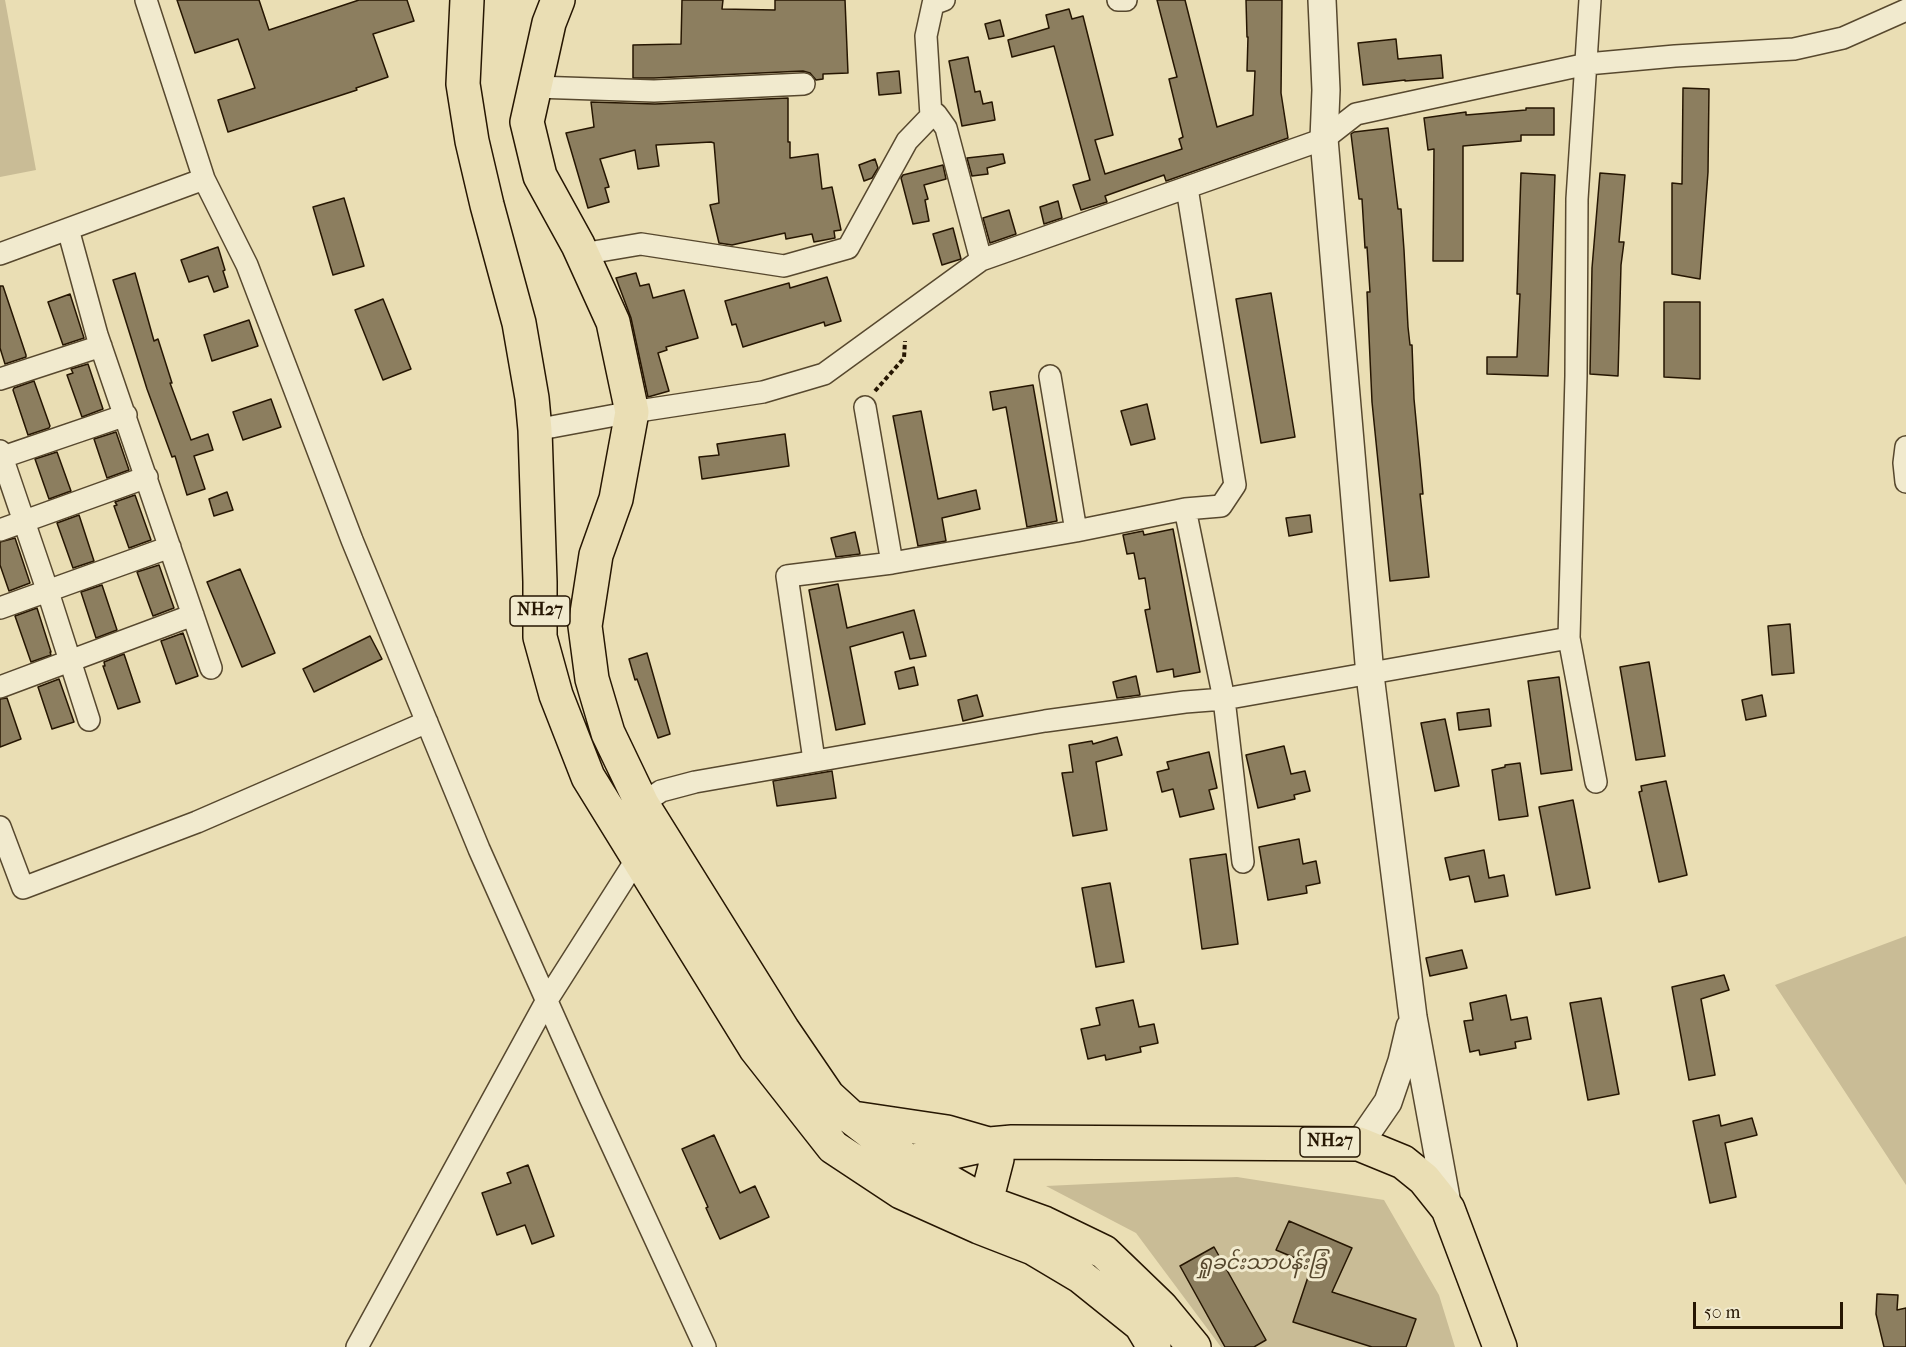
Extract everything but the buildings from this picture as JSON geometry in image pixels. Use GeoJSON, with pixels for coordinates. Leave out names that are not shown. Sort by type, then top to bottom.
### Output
{"type":"FeatureCollection","features":[{"type":"Feature","properties":{"kind":"highway","name":"NH27"},"geometry":{"type":"LineString","coordinates":[[467,0],[464,95],[487,205],[519,323],[532,398],[535,430],[540,637],[556,694],[588,777],[756,1049],[833,1147],[906,1176],[1044,1223],[1104,1252],[1161,1307],[1194,1347]]}},
{"type":"Feature","properties":{"kind":"highway","name":"NH27"},"geometry":{"type":"LineString","coordinates":[[558,0],[549,23],[527,122],[540,176],[582,254],[613,322],[632,412],[616,499],[596,555],[585,626],[592,679],[608,733],[642,804],[783,1030],[828,1096],[852,1118],[906,1176],[979,1227],[1033,1248],[1080,1276],[1141,1325],[1154,1347]]}},
{"type":"Feature","properties":{"kind":"highway"},"geometry":{"type":"LineString","coordinates":[[852,1118],[947,1132],[993,1151],[989,1190],[983,1201]]}},
{"type":"Feature","properties":{"kind":"highway","name":"NH27"},"geometry":{"type":"LineString","coordinates":[[906,1176],[993,1151],[1021,1151],[1041,1141],[1359,1144],[1403,1162],[1424,1179],[1448,1209],[1500,1347]]}},
{"type":"Feature","properties":{"kind":"street"},"geometry":{"type":"LineString","coordinates":[[146,0],[204,179],[247,265],[352,540],[479,849],[705,1347]]}},
{"type":"Feature","properties":{"kind":"street"},"geometry":{"type":"LineString","coordinates":[[582,254],[641,244],[784,266],[848,248],[907,141],[931,116],[926,36],[933,4],[944,0]]}},
{"type":"Feature","properties":{"kind":"street"},"geometry":{"type":"LineString","coordinates":[[1118,0],[1126,0]]}},
{"type":"Feature","properties":{"kind":"street"},"geometry":{"type":"LineString","coordinates":[[1322,0],[1326,90],[1324,139],[1370,675],[1413,1017],[1448,1209]]}},
{"type":"Feature","properties":{"kind":"street"},"geometry":{"type":"LineString","coordinates":[[1590,0],[1576,199],[1576,376],[1569,638],[1596,782]]}},
{"type":"Feature","properties":{"kind":"street"},"geometry":{"type":"LineString","coordinates":[[535,430],[632,412],[763,392],[824,374],[981,260],[1324,139],[1356,114],[1587,64],[1794,49],[1843,38],[1906,10]]}},
{"type":"Feature","properties":{"kind":"street"},"geometry":{"type":"LineString","coordinates":[[535,87],[654,91],[804,84]]}},
{"type":"Feature","properties":{"kind":"street"},"geometry":{"type":"LineString","coordinates":[[936,114],[946,128],[981,260]]}},
{"type":"Feature","properties":{"kind":"street"},"geometry":{"type":"LineString","coordinates":[[0,254],[204,179]]}},
{"type":"Feature","properties":{"kind":"street"},"geometry":{"type":"LineString","coordinates":[[814,760],[788,576],[892,563],[1076,531],[1185,509],[1221,506],[1235,485],[1187,188]]}},
{"type":"Feature","properties":{"kind":"street"},"geometry":{"type":"LineString","coordinates":[[68,229],[101,346],[211,668]]}},
{"type":"Feature","properties":{"kind":"street"},"geometry":{"type":"LineString","coordinates":[[0,379],[101,346]]}},
{"type":"Feature","properties":{"kind":"street"},"geometry":{"type":"LineString","coordinates":[[1050,376],[1076,531]]}},
{"type":"Feature","properties":{"kind":"street"},"geometry":{"type":"LineString","coordinates":[[865,407],[892,563]]}},
{"type":"Feature","properties":{"kind":"street"},"geometry":{"type":"LineString","coordinates":[[89,720],[1,456],[126,415]]}},
{"type":"Feature","properties":{"kind":"street"},"geometry":{"type":"LineString","coordinates":[[1906,447],[1904,462],[1906,482]]}},
{"type":"Feature","properties":{"kind":"street"},"geometry":{"type":"LineString","coordinates":[[0,530],[147,477]]}},
{"type":"Feature","properties":{"kind":"street"},"geometry":{"type":"LineString","coordinates":[[1185,509],[1224,699],[1243,862]]}},
{"type":"Feature","properties":{"kind":"street"},"geometry":{"type":"LineString","coordinates":[[0,609],[170,547]]}},
{"type":"Feature","properties":{"kind":"street"},"geometry":{"type":"LineString","coordinates":[[0,687],[70,663],[193,615]]}},
{"type":"Feature","properties":{"kind":"street"},"geometry":{"type":"LineString","coordinates":[[357,1347],[547,1000],[638,857],[642,804],[661,791],[695,782],[814,760],[1045,721],[1224,699],[1569,638]]}},
{"type":"Feature","properties":{"kind":"street"},"geometry":{"type":"LineString","coordinates":[[0,827],[23,888],[197,822],[427,722]]}},
{"type":"Feature","properties":{"kind":"street"},"geometry":{"type":"LineString","coordinates":[[1359,1144],[1388,1102],[1402,1061],[1413,1017]]}},
{"type":"Feature","properties":{"kind":"path"},"geometry":{"type":"LineString","coordinates":[[865,407],[878,386],[904,358],[906,313]]}},
{"type":"Feature","properties":{"kind":"green space"},"geometry":{"type":"Polygon","coordinates":[[[0,0],[5,0],[36,170],[0,177],[0,0]]]}},
{"type":"Feature","properties":{"kind":"green space"},"geometry":{"type":"Polygon","coordinates":[[[1906,936],[1906,1185],[1775,985],[1906,936]]]}},
{"type":"Feature","properties":{"kind":"green space","name":"ရှုခင်းသာပန်းခြံ"},"geometry":{"type":"Polygon","coordinates":[[[1237,1177],[1384,1200],[1439,1295],[1455,1347],[1221,1347],[1136,1233],[1046,1186],[1237,1177]]]}}]}
